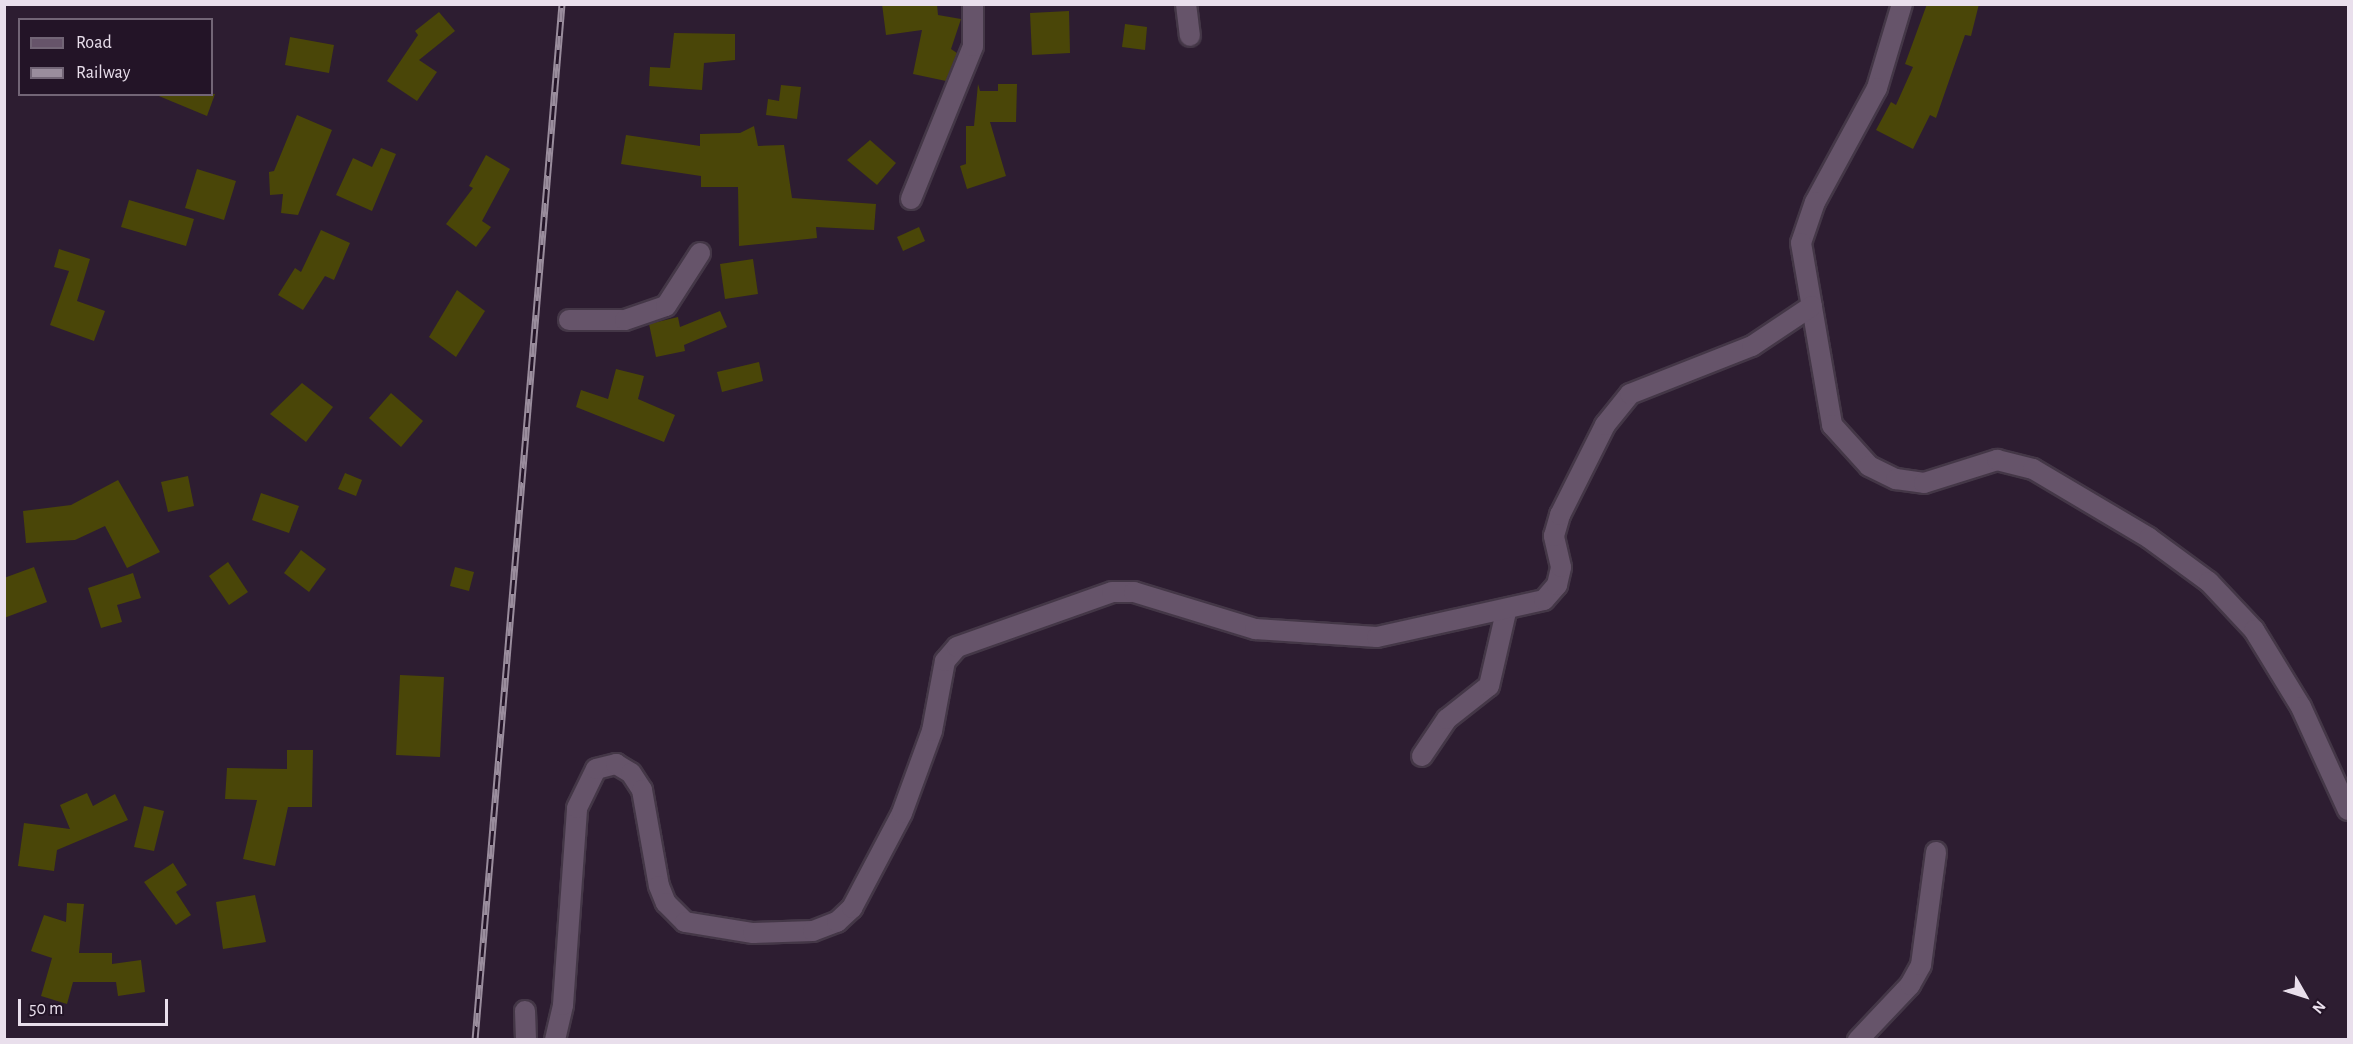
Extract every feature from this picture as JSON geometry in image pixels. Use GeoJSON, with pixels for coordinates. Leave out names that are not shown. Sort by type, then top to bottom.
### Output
{"type":"FeatureCollection","features":[{"type":"Feature","properties":{"kind":"street"},"geometry":{"type":"LineString","coordinates":[[911,199],[973,46],[974,4]]}},
{"type":"Feature","properties":{"kind":"street"},"geometry":{"type":"LineString","coordinates":[[1186,4],[1190,36]]}},
{"type":"Feature","properties":{"kind":"street"},"geometry":{"type":"LineString","coordinates":[[1902,4],[1877,88],[1806,222],[1802,261],[1832,425],[1869,466],[1896,479],[1924,483],[1997,460],[2033,469],[2149,538],[2209,582],[2254,630],[2301,707],[2349,810]]}},
{"type":"Feature","properties":{"kind":"street"},"geometry":{"type":"LineString","coordinates":[[569,320],[625,320],[666,306],[700,253]]}},
{"type":"Feature","properties":{"kind":"street"},"geometry":{"type":"LineString","coordinates":[[555,1040],[563,1005],[577,808],[596,769],[616,764],[631,773],[642,790],[659,886],[666,903],[685,922],[753,933],[813,931],[837,922],[852,908],[902,813],[932,731],[945,661],[957,647],[1112,592],[1134,592],[1255,629],[1377,637],[1506,612],[1544,600],[1557,585],[1561,567],[1554,536],[1560,515],[1605,425],[1630,394],[1752,346],[1812,306]]}},
{"type":"Feature","properties":{"kind":"street"},"geometry":{"type":"LineString","coordinates":[[1422,756],[1447,719],[1489,686],[1506,612]]}},
{"type":"Feature","properties":{"kind":"street"},"geometry":{"type":"LineString","coordinates":[[1858,1040],[1910,985],[1921,965],[1936,852]]}},
{"type":"Feature","properties":{"kind":"street"},"geometry":{"type":"LineString","coordinates":[[525,1011],[526,1040]]}},
{"type":"Feature","properties":{"kind":"building"},"geometry":{"type":"Polygon","coordinates":[[[882,4],[937,4],[938,15],[961,19],[951,49],[957,53],[946,81],[913,74],[922,30],[886,35],[882,4]]]}},
{"type":"Feature","properties":{"kind":"building"},"geometry":{"type":"Polygon","coordinates":[[[1927,4],[1979,4],[1971,36],[1965,35],[1936,118],[1930,115],[1913,149],[1876,130],[1891,102],[1896,105],[1913,67],[1905,64],[1927,4]]]}},
{"type":"Feature","properties":{"kind":"building"},"geometry":{"type":"Polygon","coordinates":[[[1069,11],[1070,53],[1032,55],[1030,13],[1069,11]]]}},
{"type":"Feature","properties":{"kind":"building"},"geometry":{"type":"Polygon","coordinates":[[[439,12],[455,31],[419,60],[437,72],[417,101],[387,81],[418,35],[415,31],[439,12]]]}},
{"type":"Feature","properties":{"kind":"building"},"geometry":{"type":"Polygon","coordinates":[[[1125,24],[1147,27],[1145,50],[1122,47],[1125,24]]]}},
{"type":"Feature","properties":{"kind":"building"},"geometry":{"type":"Polygon","coordinates":[[[674,33],[735,34],[735,60],[704,63],[702,90],[649,86],[650,67],[670,68],[674,33]]]}},
{"type":"Feature","properties":{"kind":"building"},"geometry":{"type":"Polygon","coordinates":[[[290,37],[334,45],[329,73],[285,65],[290,37]]]}},
{"type":"Feature","properties":{"kind":"building"},"geometry":{"type":"Polygon","coordinates":[[[978,84],[980,91],[998,91],[998,84],[1017,84],[1016,122],[990,122],[1006,176],[967,189],[960,166],[966,164],[966,126],[974,126],[978,84]]]}},
{"type":"Feature","properties":{"kind":"building"},"geometry":{"type":"Polygon","coordinates":[[[781,85],[801,87],[797,119],[766,115],[768,99],[779,101],[781,85]]]}},
{"type":"Feature","properties":{"kind":"building"},"geometry":{"type":"Polygon","coordinates":[[[215,94],[207,116],[159,96],[213,96],[215,94]]]}},
{"type":"Feature","properties":{"kind":"building"},"geometry":{"type":"Polygon","coordinates":[[[297,115],[332,130],[298,215],[281,213],[283,194],[270,195],[269,172],[274,171],[297,115]]]}},
{"type":"Feature","properties":{"kind":"building"},"geometry":{"type":"Polygon","coordinates":[[[754,126],[758,146],[784,145],[792,198],[876,204],[874,230],[816,227],[817,238],[739,246],[738,187],[701,187],[701,176],[621,164],[626,135],[700,146],[700,134],[740,133],[754,126]]]}},
{"type":"Feature","properties":{"kind":"building"},"geometry":{"type":"Polygon","coordinates":[[[870,140],[896,163],[877,185],[847,160],[870,140]]]}},
{"type":"Feature","properties":{"kind":"building"},"geometry":{"type":"Polygon","coordinates":[[[381,148],[396,154],[372,211],[336,195],[353,158],[372,167],[381,148]]]}},
{"type":"Feature","properties":{"kind":"building"},"geometry":{"type":"Polygon","coordinates":[[[486,155],[510,169],[482,221],[491,227],[476,247],[446,224],[473,188],[469,186],[486,155]]]}},
{"type":"Feature","properties":{"kind":"building"},"geometry":{"type":"Polygon","coordinates":[[[197,169],[236,181],[224,220],[185,208],[197,169]]]}},
{"type":"Feature","properties":{"kind":"building"},"geometry":{"type":"Polygon","coordinates":[[[129,200],[194,219],[186,246],[121,227],[129,200]]]}},
{"type":"Feature","properties":{"kind":"building"},"geometry":{"type":"Polygon","coordinates":[[[919,227],[925,241],[903,251],[897,237],[919,227]]]}},
{"type":"Feature","properties":{"kind":"building"},"geometry":{"type":"Polygon","coordinates":[[[321,230],[350,243],[334,280],[325,276],[303,310],[278,295],[295,268],[301,272],[321,230]]]}},
{"type":"Feature","properties":{"kind":"building"},"geometry":{"type":"Polygon","coordinates":[[[59,249],[90,259],[77,301],[105,311],[94,341],[50,325],[69,271],[54,267],[59,249]]]}},
{"type":"Feature","properties":{"kind":"building"},"geometry":{"type":"Polygon","coordinates":[[[753,259],[758,294],[725,299],[720,264],[753,259]]]}},
{"type":"Feature","properties":{"kind":"building"},"geometry":{"type":"Polygon","coordinates":[[[457,290],[485,311],[456,357],[429,337],[457,290]]]}},
{"type":"Feature","properties":{"kind":"building"},"geometry":{"type":"Polygon","coordinates":[[[720,311],[727,327],[684,345],[685,351],[656,357],[649,324],[678,317],[680,327],[720,311]]]}},
{"type":"Feature","properties":{"kind":"building"},"geometry":{"type":"Polygon","coordinates":[[[759,362],[763,381],[722,392],[717,372],[759,362]]]}},
{"type":"Feature","properties":{"kind":"building"},"geometry":{"type":"Polygon","coordinates":[[[616,369],[644,376],[638,399],[675,415],[664,442],[576,407],[581,390],[608,399],[616,369]]]}},
{"type":"Feature","properties":{"kind":"building"},"geometry":{"type":"Polygon","coordinates":[[[302,383],[333,407],[306,442],[270,414],[302,383]]]}},
{"type":"Feature","properties":{"kind":"building"},"geometry":{"type":"Polygon","coordinates":[[[391,393],[423,421],[401,447],[369,418],[391,393]]]}},
{"type":"Feature","properties":{"kind":"building"},"geometry":{"type":"Polygon","coordinates":[[[345,473],[362,480],[356,496],[338,489],[345,473]]]}},
{"type":"Feature","properties":{"kind":"building"},"geometry":{"type":"Polygon","coordinates":[[[188,476],[194,506],[168,512],[161,482],[188,476]]]}},
{"type":"Feature","properties":{"kind":"building"},"geometry":{"type":"Polygon","coordinates":[[[118,480],[160,552],[127,568],[105,526],[75,540],[26,543],[23,511],[71,505],[118,480]]]}},
{"type":"Feature","properties":{"kind":"building"},"geometry":{"type":"Polygon","coordinates":[[[261,493],[299,506],[289,533],[252,520],[261,493]]]}},
{"type":"Feature","properties":{"kind":"building"},"geometry":{"type":"Polygon","coordinates":[[[301,550],[326,569],[309,592],[284,573],[301,550]]]}},
{"type":"Feature","properties":{"kind":"building"},"geometry":{"type":"Polygon","coordinates":[[[228,562],[248,592],[229,605],[209,576],[228,562]]]}},
{"type":"Feature","properties":{"kind":"building"},"geometry":{"type":"Polygon","coordinates":[[[34,567],[47,602],[4,618],[4,578],[34,567]]]}},
{"type":"Feature","properties":{"kind":"building"},"geometry":{"type":"Polygon","coordinates":[[[455,567],[474,572],[469,591],[450,586],[455,567]]]}},
{"type":"Feature","properties":{"kind":"building"},"geometry":{"type":"Polygon","coordinates":[[[133,573],[141,598],[117,605],[122,622],[101,628],[88,588],[133,573]]]}},
{"type":"Feature","properties":{"kind":"building"},"geometry":{"type":"Polygon","coordinates":[[[400,675],[444,677],[440,757],[396,755],[400,675]]]}},
{"type":"Feature","properties":{"kind":"building"},"geometry":{"type":"Polygon","coordinates":[[[287,750],[313,750],[312,807],[288,807],[275,866],[243,859],[257,800],[225,799],[227,768],[287,769],[287,750]]]}},
{"type":"Feature","properties":{"kind":"building"},"geometry":{"type":"Polygon","coordinates":[[[87,793],[93,806],[115,794],[128,820],[57,850],[54,871],[18,866],[24,823],[70,829],[60,805],[87,793]]]}},
{"type":"Feature","properties":{"kind":"building"},"geometry":{"type":"Polygon","coordinates":[[[144,806],[164,811],[154,851],[134,847],[144,806]]]}},
{"type":"Feature","properties":{"kind":"building"},"geometry":{"type":"Polygon","coordinates":[[[173,863],[187,885],[176,892],[191,915],[176,925],[144,882],[173,863]]]}},
{"type":"Feature","properties":{"kind":"building"},"geometry":{"type":"Polygon","coordinates":[[[255,895],[266,942],[223,949],[216,902],[255,895]]]}},
{"type":"Feature","properties":{"kind":"building"},"geometry":{"type":"Polygon","coordinates":[[[67,903],[84,904],[79,953],[112,953],[112,964],[141,960],[145,992],[118,996],[116,982],[73,982],[67,1004],[41,996],[52,958],[31,951],[44,915],[66,922],[67,903]]]}},
{"type":"Feature","properties":{"kind":"railway"},"geometry":{"type":"LineString","coordinates":[[475,1040],[562,4]]}}]}
